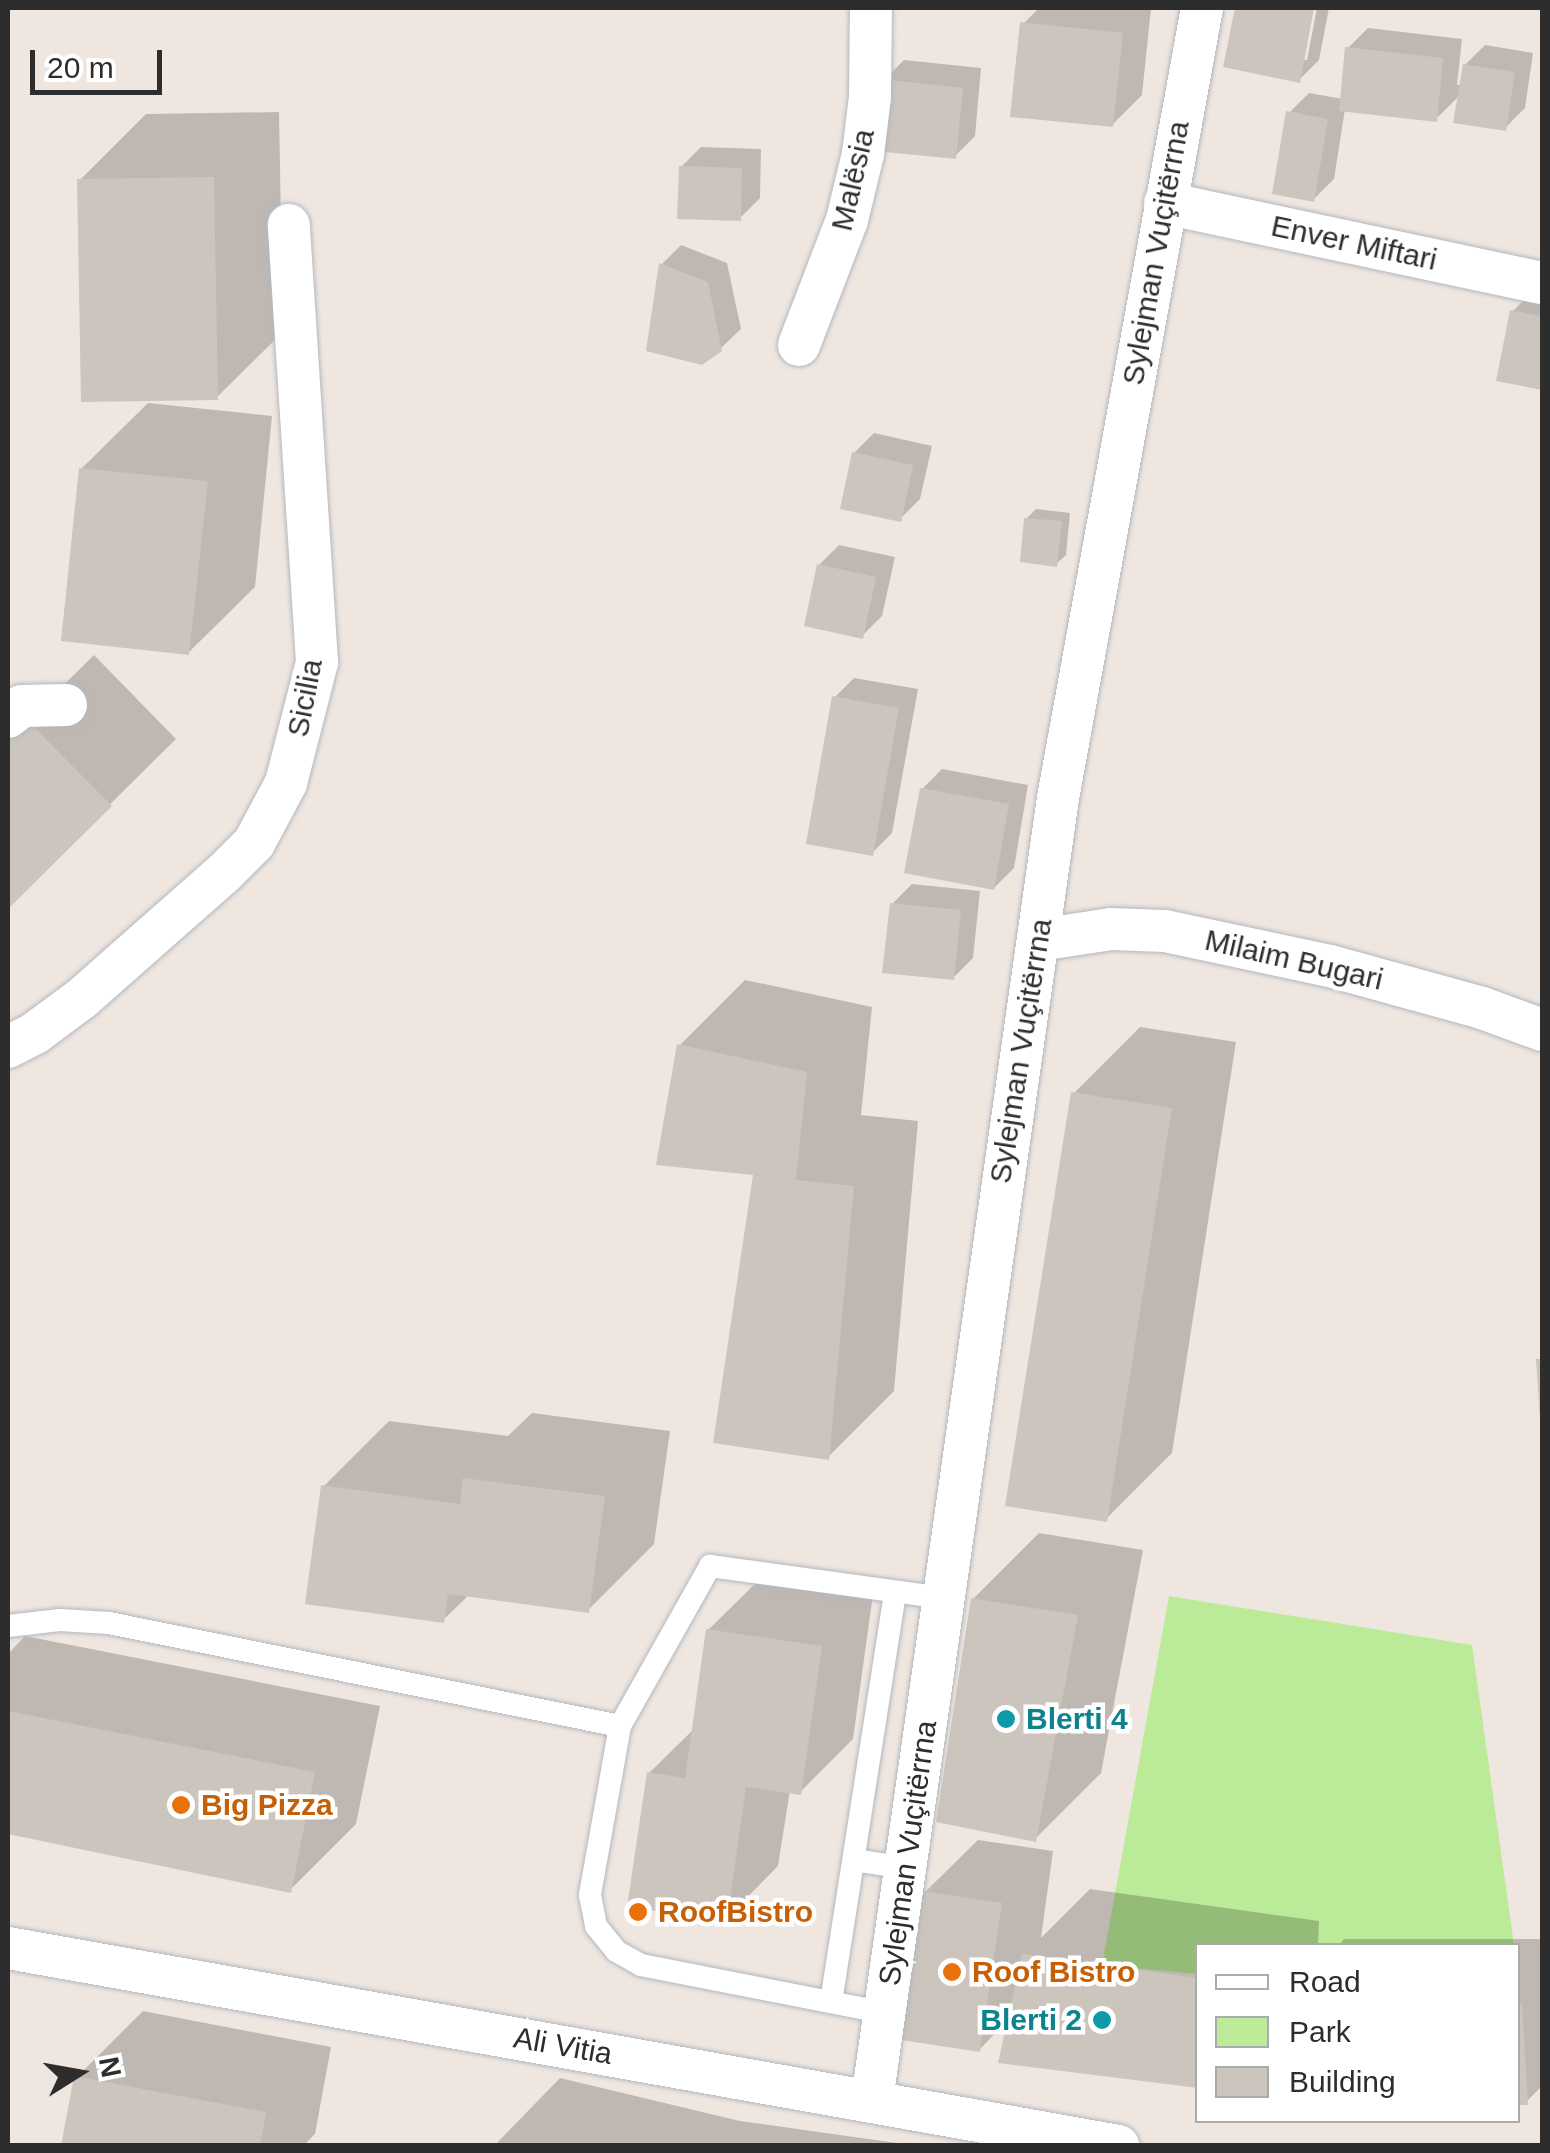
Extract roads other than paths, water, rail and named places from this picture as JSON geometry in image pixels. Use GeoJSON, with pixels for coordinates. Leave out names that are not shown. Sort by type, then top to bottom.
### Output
{"type":"FeatureCollection","features":[{"type":"Feature","properties":{"kind":"street","name":"Malësia"},"geometry":{"type":"LineString","coordinates":[[798,345],[847,220],[863,154],[870,97],[871,8]]}},
{"type":"Feature","properties":{"kind":"street","name":"Sylejman Vuçitërrna"},"geometry":{"type":"LineString","coordinates":[[872,2100],[1058,798],[1202,8]]}},
{"type":"Feature","properties":{"kind":"street","name":"Enver Miftari"},"geometry":{"type":"LineString","coordinates":[[1164,202],[1542,283]]}},
{"type":"Feature","properties":{"kind":"street","name":"Sicilia"},"geometry":{"type":"LineString","coordinates":[[8,1046],[28,1024],[254,842],[286,783],[317,662],[289,225]]}},
{"type":"Feature","properties":{"kind":"street"},"geometry":{"type":"LineString","coordinates":[[8,717],[22,706],[66,705]]}},
{"type":"Feature","properties":{"kind":"street","name":"Milaim Bugari"},"geometry":{"type":"LineString","coordinates":[[1038,940],[1111,929],[1165,931],[1330,966],[1482,1008],[1542,1030]]}},
{"type":"Feature","properties":{"kind":"street","name":"Ali Vitia"},"geometry":{"type":"LineString","coordinates":[[8,1948],[1118,2146]]}},
{"type":"Feature","properties":{"kind":"lane"},"geometry":{"type":"LineString","coordinates":[[885,2012],[642,1965],[616,1951],[596,1926],[590,1895],[620,1726],[710,1566],[945,1598]]}},
{"type":"Feature","properties":{"kind":"lane"},"geometry":{"type":"LineString","coordinates":[[831,2002],[895,1592]]}},
{"type":"Feature","properties":{"kind":"lane"},"geometry":{"type":"LineString","coordinates":[[8,1626],[60,1620],[109,1624],[620,1726]]}},
{"type":"Feature","properties":{"kind":"lane"},"geometry":{"type":"LineString","coordinates":[[854,1860],[907,1868]]}},
{"type":"Feature","properties":{"kind":"place","name":"Blerti 4"},"geometry":{"type":"Point","coordinates":[1006,1719]}},
{"type":"Feature","properties":{"kind":"place","name":"Big Pizza"},"geometry":{"type":"Point","coordinates":[181,1805]}},
{"type":"Feature","properties":{"kind":"place","name":"RoofBistro"},"geometry":{"type":"Point","coordinates":[638,1912]}},
{"type":"Feature","properties":{"kind":"place","name":"Roof Bistro"},"geometry":{"type":"Point","coordinates":[952,1972]}},
{"type":"Feature","properties":{"kind":"place","name":"Blerti 2"},"geometry":{"type":"Point","coordinates":[1102,2020]}}]}
